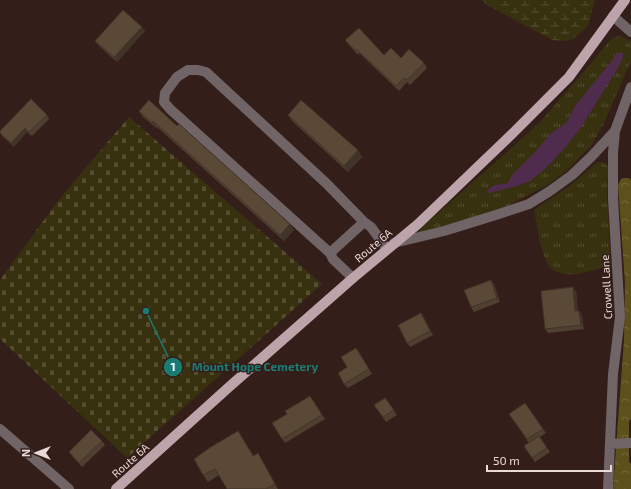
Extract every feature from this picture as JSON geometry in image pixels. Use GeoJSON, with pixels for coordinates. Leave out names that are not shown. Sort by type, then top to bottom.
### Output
{"type":"FeatureCollection","features":[{"type":"Feature","properties":{"kind":"main road","name":"Route 6A"},"geometry":{"type":"LineString","coordinates":[[116,489],[229,387],[423,218],[513,133],[569,77],[625,0]]}},
{"type":"Feature","properties":{"kind":"street"},"geometry":{"type":"LineString","coordinates":[[613,16],[631,32]]}},
{"type":"Feature","properties":{"kind":"street"},"geometry":{"type":"LineString","coordinates":[[353,278],[333,259],[330,253],[170,109],[164,102],[165,93],[177,77],[188,70],[206,72],[327,184],[364,222],[391,246],[529,204],[572,175],[615,131]]}},
{"type":"Feature","properties":{"kind":"street","name":"Crowell Lane"},"geometry":{"type":"LineString","coordinates":[[608,489],[613,374],[620,325],[613,199],[613,152],[615,131],[631,87]]}},
{"type":"Feature","properties":{"kind":"street"},"geometry":{"type":"LineString","coordinates":[[330,253],[364,222]]}},
{"type":"Feature","properties":{"kind":"street"},"geometry":{"type":"LineString","coordinates":[[0,429],[69,489]]}},
{"type":"Feature","properties":{"kind":"street"},"geometry":{"type":"LineString","coordinates":[[610,444],[631,443]]}},
{"type":"Feature","properties":{"kind":"green space"},"geometry":{"type":"Polygon","coordinates":[[[481,0],[595,0],[588,26],[573,39],[564,41],[552,40],[489,6],[481,0]]]}},
{"type":"Feature","properties":{"kind":"green space"},"geometry":{"type":"Polygon","coordinates":[[[618,36],[631,41],[631,61],[603,125],[591,146],[565,172],[546,186],[503,208],[412,236],[539,123],[611,39],[618,36]]]}},
{"type":"Feature","properties":{"kind":"green space"},"geometry":{"type":"Polygon","coordinates":[[[129,117],[322,284],[127,458],[0,339],[0,280],[61,197],[129,117]]]}},
{"type":"Feature","properties":{"kind":"green space"},"geometry":{"type":"Polygon","coordinates":[[[598,162],[603,162],[608,168],[607,197],[611,266],[577,274],[559,273],[550,267],[544,256],[534,210],[571,185],[598,162]]]}},
{"type":"Feature","properties":{"kind":"green space"},"geometry":{"type":"Polygon","coordinates":[[[629,178],[631,180],[631,419],[629,421],[629,462],[631,464],[631,489],[613,489],[624,340],[625,283],[618,185],[621,179],[629,178]]]}},
{"type":"Feature","properties":{"kind":"shaded area"},"geometry":{"type":"Polygon","coordinates":[[[621,52],[623,57],[619,66],[582,126],[563,150],[545,169],[530,181],[517,186],[489,193],[487,192],[491,187],[508,183],[512,175],[535,152],[549,135],[567,122],[575,106],[618,53],[621,52]]]}},
{"type":"Feature","properties":{"kind":"building"},"geometry":{"type":"Polygon","coordinates":[[[123,10],[142,27],[114,57],[95,41],[123,10]]]}},
{"type":"Feature","properties":{"kind":"building"},"geometry":{"type":"Polygon","coordinates":[[[359,28],[384,55],[391,48],[401,58],[409,49],[424,63],[407,80],[404,78],[396,86],[345,40],[359,28]]]}},
{"type":"Feature","properties":{"kind":"building"},"geometry":{"type":"Polygon","coordinates":[[[31,99],[47,115],[29,132],[25,128],[11,143],[0,133],[0,131],[31,99]]]}},
{"type":"Feature","properties":{"kind":"building"},"geometry":{"type":"Polygon","coordinates":[[[149,100],[177,126],[179,124],[290,224],[280,235],[153,121],[152,123],[139,111],[149,100]]]}},
{"type":"Feature","properties":{"kind":"building"},"geometry":{"type":"Polygon","coordinates":[[[301,100],[358,150],[344,166],[288,115],[301,100]]]}},
{"type":"Feature","properties":{"kind":"building"},"geometry":{"type":"Polygon","coordinates":[[[491,280],[497,298],[471,307],[464,290],[491,280]]]}},
{"type":"Feature","properties":{"kind":"building"},"geometry":{"type":"Polygon","coordinates":[[[573,287],[575,311],[579,311],[581,325],[545,329],[541,291],[573,287]]]}},
{"type":"Feature","properties":{"kind":"building"},"geometry":{"type":"Polygon","coordinates":[[[421,313],[430,331],[407,343],[398,325],[421,313]]]}},
{"type":"Feature","properties":{"kind":"building"},"geometry":{"type":"Polygon","coordinates":[[[356,348],[369,369],[344,384],[338,373],[347,367],[341,357],[356,348]]]}},
{"type":"Feature","properties":{"kind":"building"},"geometry":{"type":"Polygon","coordinates":[[[310,396],[322,415],[282,439],[272,423],[287,414],[285,411],[310,396]]]}},
{"type":"Feature","properties":{"kind":"building"},"geometry":{"type":"Polygon","coordinates":[[[385,398],[394,410],[383,417],[374,405],[385,398]]]}},
{"type":"Feature","properties":{"kind":"building"},"geometry":{"type":"Polygon","coordinates":[[[525,403],[543,429],[527,439],[509,414],[525,403]]]}},
{"type":"Feature","properties":{"kind":"building"},"geometry":{"type":"Polygon","coordinates":[[[91,430],[102,441],[79,463],[69,452],[91,430]]]}},
{"type":"Feature","properties":{"kind":"building"},"geometry":{"type":"Polygon","coordinates":[[[238,431],[253,456],[258,453],[275,484],[266,489],[227,489],[215,469],[203,475],[194,459],[238,431]]]}},
{"type":"Feature","properties":{"kind":"building"},"geometry":{"type":"Polygon","coordinates":[[[539,436],[547,448],[532,458],[524,446],[539,436]]]}},
{"type":"Feature","properties":{"kind":"place","name":"Mount Hope Cemetery"},"geometry":{"type":"Point","coordinates":[146,311]}}]}
